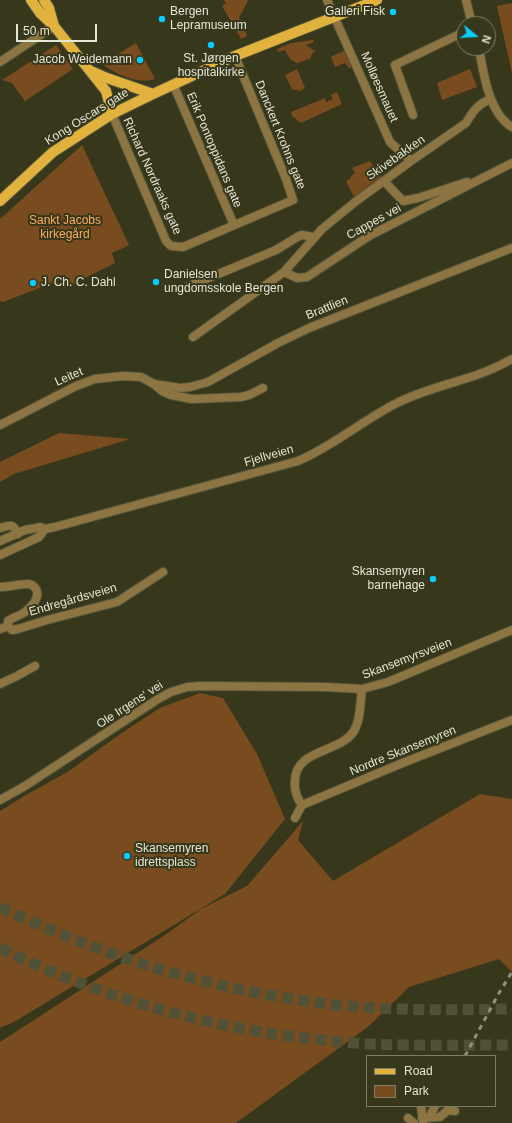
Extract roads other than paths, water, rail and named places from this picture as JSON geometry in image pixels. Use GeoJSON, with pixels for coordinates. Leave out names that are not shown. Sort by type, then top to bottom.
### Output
{"type":"FeatureCollection","features":[{"type":"Feature","properties":{"kind":"main road"},"geometry":{"type":"LineString","coordinates":[[31,0],[40,14],[54,26],[106,91],[112,114]]}},
{"type":"Feature","properties":{"kind":"main road"},"geometry":{"type":"LineString","coordinates":[[44,0],[49,8],[54,26]]}},
{"type":"Feature","properties":{"kind":"main road","name":"Kong Oscars gate"},"geometry":{"type":"LineString","coordinates":[[0,201],[53,152],[112,114],[235,56],[377,0]]}},
{"type":"Feature","properties":{"kind":"main road"},"geometry":{"type":"LineString","coordinates":[[88,70],[153,94]]}},
{"type":"Feature","properties":{"kind":"street","name":"Molløesmauet"},"geometry":{"type":"LineString","coordinates":[[327,0],[390,142],[411,161]]}},
{"type":"Feature","properties":{"kind":"street"},"geometry":{"type":"LineString","coordinates":[[466,0],[470,16]]}},
{"type":"Feature","properties":{"kind":"street"},"geometry":{"type":"LineString","coordinates":[[0,62],[54,26]]}},
{"type":"Feature","properties":{"kind":"street"},"geometry":{"type":"LineString","coordinates":[[413,115],[395,65],[456,36]]}},
{"type":"Feature","properties":{"kind":"street","name":"Danckert Krohns gate"},"geometry":{"type":"LineString","coordinates":[[234,225],[293,200],[235,56]]}},
{"type":"Feature","properties":{"kind":"street"},"geometry":{"type":"LineString","coordinates":[[480,56],[494,107],[504,122],[512,127]]}},
{"type":"Feature","properties":{"kind":"street","name":"Erik Pontoppidans gate"},"geometry":{"type":"LineString","coordinates":[[173,84],[234,225]]}},
{"type":"Feature","properties":{"kind":"street","name":"Skivebakken"},"geometry":{"type":"LineString","coordinates":[[193,337],[284,272],[313,237],[350,206],[466,123],[470,115],[480,104],[491,99]]}},
{"type":"Feature","properties":{"kind":"street","name":"Richard Nordraaks gate"},"geometry":{"type":"LineString","coordinates":[[112,114],[166,241],[171,246],[183,247],[234,225]]}},
{"type":"Feature","properties":{"kind":"street","name":"Cappes vei"},"geometry":{"type":"LineString","coordinates":[[284,272],[297,278],[307,277],[369,236],[478,179],[512,163]]}},
{"type":"Feature","properties":{"kind":"street","name":"Cappes vei"},"geometry":{"type":"LineString","coordinates":[[384,181],[403,201],[409,201],[450,186],[478,179]]}},
{"type":"Feature","properties":{"kind":"street"},"geometry":{"type":"LineString","coordinates":[[186,287],[276,250],[299,236],[302,235],[313,237]]}},
{"type":"Feature","properties":{"kind":"street","name":"Brattlien"},"geometry":{"type":"LineString","coordinates":[[154,384],[180,388],[208,382],[282,341],[309,328],[512,248]]}},
{"type":"Feature","properties":{"kind":"street","name":"Fjellveien"},"geometry":{"type":"LineString","coordinates":[[0,541],[40,527],[45,529],[270,470],[298,461],[322,450],[396,404],[418,394],[483,373],[512,359]]}},
{"type":"Feature","properties":{"kind":"street","name":"Leitet"},"geometry":{"type":"LineString","coordinates":[[0,425],[76,386],[95,379],[137,376],[154,384]]}},
{"type":"Feature","properties":{"kind":"street"},"geometry":{"type":"LineString","coordinates":[[154,384],[162,391],[171,395],[192,399],[241,397],[263,388]]}},
{"type":"Feature","properties":{"kind":"street"},"geometry":{"type":"LineString","coordinates":[[0,528],[12,526],[18,534]]}},
{"type":"Feature","properties":{"kind":"street"},"geometry":{"type":"LineString","coordinates":[[0,555],[39,537],[45,529]]}},
{"type":"Feature","properties":{"kind":"street","name":"Endregårdsveien"},"geometry":{"type":"LineString","coordinates":[[4,627],[12,630],[18,629],[47,620],[106,606],[127,597],[155,576],[163,572]]}},
{"type":"Feature","properties":{"kind":"street"},"geometry":{"type":"LineString","coordinates":[[0,587],[11,587],[27,584],[35,586],[38,593],[38,597],[32,605],[23,614],[10,619],[4,627]]}},
{"type":"Feature","properties":{"kind":"street","name":"Skansemyrsveien"},"geometry":{"type":"LineString","coordinates":[[302,805],[296,795],[295,784],[297,769],[308,758],[328,749],[351,735],[358,720],[362,689],[388,682],[512,630]]}},
{"type":"Feature","properties":{"kind":"street"},"geometry":{"type":"LineString","coordinates":[[0,684],[34,666]]}},
{"type":"Feature","properties":{"kind":"street","name":"Ole Irgens' vei"},"geometry":{"type":"LineString","coordinates":[[0,800],[98,740],[132,715],[171,692],[202,686],[326,687],[362,689]]}},
{"type":"Feature","properties":{"kind":"street","name":"Nordre Skansemyren"},"geometry":{"type":"LineString","coordinates":[[302,805],[400,764],[512,720]]}},
{"type":"Feature","properties":{"kind":"street"},"geometry":{"type":"LineString","coordinates":[[295,818],[302,805]]}},
{"type":"Feature","properties":{"kind":"street"},"geometry":{"type":"LineString","coordinates":[[421,1107],[424,1120]]}},
{"type":"Feature","properties":{"kind":"street"},"geometry":{"type":"LineString","coordinates":[[424,1120],[434,1107]]}},
{"type":"Feature","properties":{"kind":"street"},"geometry":{"type":"LineString","coordinates":[[424,1120],[440,1117],[448,1110],[455,1111]]}},
{"type":"Feature","properties":{"kind":"street"},"geometry":{"type":"LineString","coordinates":[[442,1115],[446,1118],[447,1123]]}},
{"type":"Feature","properties":{"kind":"tunnel"},"geometry":{"type":"LineString","coordinates":[[0,907],[81,942],[122,957],[206,982],[249,991],[292,999],[358,1007],[424,1010],[512,1009]]}},
{"type":"Feature","properties":{"kind":"tunnel"},"geometry":{"type":"LineString","coordinates":[[0,948],[43,968],[134,1002],[227,1026],[322,1040],[370,1044],[512,1045]]}},
{"type":"Feature","properties":{"kind":"railway"},"geometry":{"type":"LineString","coordinates":[[466,1055],[512,972]]}},
{"type":"Feature","properties":{"kind":"place","name":"Galleri Fisk"},"geometry":{"type":"Point","coordinates":[393,12]}},
{"type":"Feature","properties":{"kind":"place","name":"Bergen Lepramuseum"},"geometry":{"type":"Point","coordinates":[162,19]}},
{"type":"Feature","properties":{"kind":"place","name":"St. Jørgen hospitalkirke"},"geometry":{"type":"Point","coordinates":[211,45]}},
{"type":"Feature","properties":{"kind":"place","name":"Jacob Weidemann"},"geometry":{"type":"Point","coordinates":[140,60]}},
{"type":"Feature","properties":{"kind":"place","name":"Danielsen ungdomsskole Bergen"},"geometry":{"type":"Point","coordinates":[156,282]}},
{"type":"Feature","properties":{"kind":"place","name":"J. Ch. C. Dahl"},"geometry":{"type":"Point","coordinates":[33,283]}},
{"type":"Feature","properties":{"kind":"place","name":"Skansemyren barnehage"},"geometry":{"type":"Point","coordinates":[433,579]}},
{"type":"Feature","properties":{"kind":"place","name":"Skansemyren idrettsplass"},"geometry":{"type":"Point","coordinates":[127,856]}},
{"type":"Feature","properties":{"kind":"park label","name":"Sankt Jacobs kirkegård"},"geometry":{"type":"Point","coordinates":[65,228]}}]}
